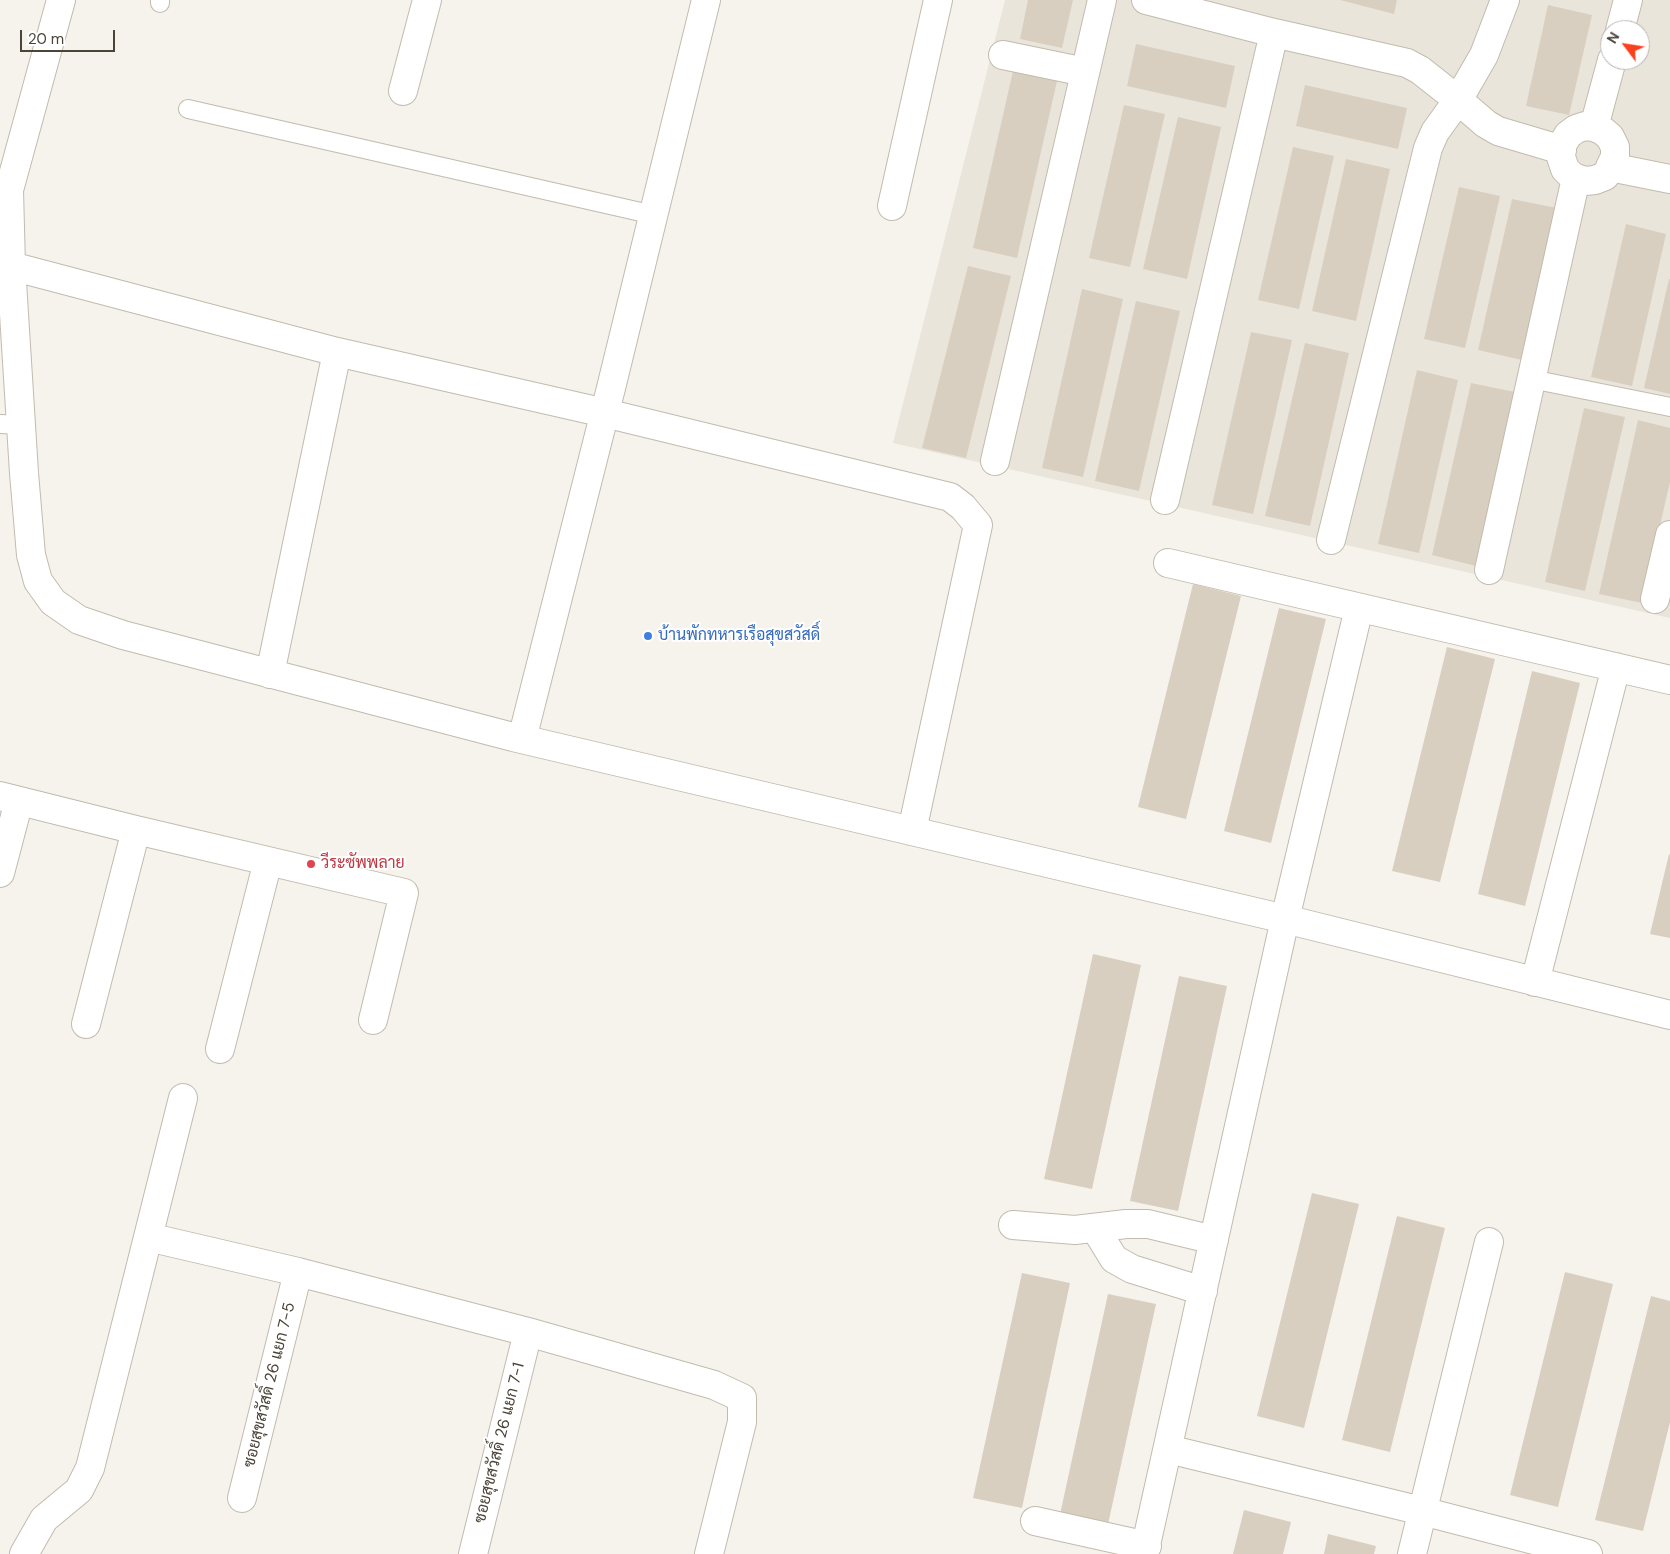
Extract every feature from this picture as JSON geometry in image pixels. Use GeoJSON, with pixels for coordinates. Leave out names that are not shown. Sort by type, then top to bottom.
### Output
{"type":"FeatureCollection","features":[{"type":"Feature","properties":{"kind":"street"},"geometry":{"type":"LineString","coordinates":[[61,0],[5,189],[11,266],[10,424],[31,555],[38,581],[53,602],[80,620],[123,636],[522,739],[1285,919],[1670,1015]]}},
{"type":"Feature","properties":{"kind":"street"},"geometry":{"type":"LineString","coordinates":[[403,91],[427,0]]}},
{"type":"Feature","properties":{"kind":"street"},"geometry":{"type":"LineString","coordinates":[[522,739],[605,413],[706,0]]}},
{"type":"Feature","properties":{"kind":"street"},"geometry":{"type":"LineString","coordinates":[[892,206],[938,0]]}},
{"type":"Feature","properties":{"kind":"street"},"geometry":{"type":"LineString","coordinates":[[995,461],[1102,0]]}},
{"type":"Feature","properties":{"kind":"street"},"geometry":{"type":"LineString","coordinates":[[1146,0],[1274,33],[1407,63],[1420,70],[1486,124],[1498,131],[1562,150]]}},
{"type":"Feature","properties":{"kind":"street"},"geometry":{"type":"LineString","coordinates":[[1332,540],[1428,148],[1435,132],[1458,100],[1484,55],[1504,0]]}},
{"type":"Feature","properties":{"kind":"street"},"geometry":{"type":"LineString","coordinates":[[1623,20],[1628,0]]}},
{"type":"Feature","properties":{"kind":"street"},"geometry":{"type":"LineString","coordinates":[[1165,500],[1274,33]]}},
{"type":"Feature","properties":{"kind":"street"},"geometry":{"type":"LineString","coordinates":[[1003,55],[1085,72]]}},
{"type":"Feature","properties":{"kind":"street"},"geometry":{"type":"LineString","coordinates":[[1594,127],[1609,70]]}},
{"type":"Feature","properties":{"kind":"street"},"geometry":{"type":"LineString","coordinates":[[1585,126],[1594,127],[1610,137],[1615,157],[1610,167],[1612,167],[1604,176],[1595,180],[1585,181],[1576,178],[1565,169],[1561,157],[1562,150],[1568,135],[1576,129],[1585,126]]}},
{"type":"Feature","properties":{"kind":"street"},"geometry":{"type":"LineString","coordinates":[[1610,167],[1670,179]]}},
{"type":"Feature","properties":{"kind":"street"},"geometry":{"type":"LineString","coordinates":[[1489,570],[1576,178]]}},
{"type":"Feature","properties":{"kind":"street"},"geometry":{"type":"LineString","coordinates":[[11,266],[337,352],[605,413],[950,497],[963,506],[978,525],[912,831]]}},
{"type":"Feature","properties":{"kind":"street"},"geometry":{"type":"LineString","coordinates":[[270,674],[337,352]]}},
{"type":"Feature","properties":{"kind":"street"},"geometry":{"type":"LineString","coordinates":[[1655,598],[1670,535]]}},
{"type":"Feature","properties":{"kind":"street"},"geometry":{"type":"LineString","coordinates":[[1168,563],[1670,680]]}},
{"type":"Feature","properties":{"kind":"street"},"geometry":{"type":"LineString","coordinates":[[1034,1521],[1146,1550],[1285,919],[1359,608]]}},
{"type":"Feature","properties":{"kind":"street"},"geometry":{"type":"LineString","coordinates":[[1535,982],[1616,667]]}},
{"type":"Feature","properties":{"kind":"street"},"geometry":{"type":"LineString","coordinates":[[0,873],[10,798],[268,862],[404,893],[373,1020]]}},
{"type":"Feature","properties":{"kind":"street"},"geometry":{"type":"LineString","coordinates":[[86,1024],[136,830]]}},
{"type":"Feature","properties":{"kind":"street"},"geometry":{"type":"LineString","coordinates":[[220,1049],[268,862]]}},
{"type":"Feature","properties":{"kind":"street"},"geometry":{"type":"LineString","coordinates":[[24,1554],[44,1519],[79,1490],[90,1468],[183,1098]]}},
{"type":"Feature","properties":{"kind":"street"},"geometry":{"type":"LineString","coordinates":[[1013,1225],[1075,1230],[1126,1224],[1148,1224],[1214,1240]]}},
{"type":"Feature","properties":{"kind":"street"},"geometry":{"type":"LineString","coordinates":[[1095,1228],[1114,1259],[1132,1269],[1202,1291]]}},
{"type":"Feature","properties":{"kind":"street"},"geometry":{"type":"LineString","coordinates":[[148,1237],[298,1272],[528,1332],[714,1385],[742,1398],[742,1422],[709,1554]]}},
{"type":"Feature","properties":{"kind":"street"},"geometry":{"type":"LineString","coordinates":[[1412,1554],[1489,1242]]}},
{"type":"Feature","properties":{"kind":"street","name":"ซอยสุขสวัสดิ์ 26 แยก 7-5"},"geometry":{"type":"LineString","coordinates":[[242,1498],[298,1272]]}},
{"type":"Feature","properties":{"kind":"street","name":"ซอยสุขสวัสดิ์ 26 แยก 7-1"},"geometry":{"type":"LineString","coordinates":[[473,1554],[528,1332]]}},
{"type":"Feature","properties":{"kind":"street"},"geometry":{"type":"LineString","coordinates":[[1168,1449],[1588,1554]]}},
{"type":"Feature","properties":{"kind":"lane"},"geometry":{"type":"LineString","coordinates":[[188,109],[654,215]]}},
{"type":"Feature","properties":{"kind":"lane"},"geometry":{"type":"LineString","coordinates":[[1531,378],[1670,407]]}},
{"type":"Feature","properties":{"kind":"shaded area"},"geometry":{"type":"Polygon","coordinates":[[[1005,0],[1670,0],[1670,618],[893,443],[1005,0]]]}},
{"type":"Feature","properties":{"kind":"building"},"geometry":{"type":"Polygon","coordinates":[[[1028,0],[1073,0],[1062,48],[1020,39],[1028,0]]]}},
{"type":"Feature","properties":{"kind":"building"},"geometry":{"type":"Polygon","coordinates":[[[1340,0],[1397,0],[1394,14],[1340,0]]]}},
{"type":"Feature","properties":{"kind":"building"},"geometry":{"type":"Polygon","coordinates":[[[1548,5],[1592,15],[1569,115],[1526,106],[1548,5]]]}},
{"type":"Feature","properties":{"kind":"building"},"geometry":{"type":"Polygon","coordinates":[[[1136,44],[1235,66],[1226,108],[1127,86],[1136,44]]]}},
{"type":"Feature","properties":{"kind":"building"},"geometry":{"type":"Polygon","coordinates":[[[1013,71],[1057,81],[1017,258],[973,248],[1013,71]]]}},
{"type":"Feature","properties":{"kind":"building"},"geometry":{"type":"Polygon","coordinates":[[[1305,85],[1407,108],[1398,149],[1296,126],[1305,85]]]}},
{"type":"Feature","properties":{"kind":"building"},"geometry":{"type":"Polygon","coordinates":[[[1124,105],[1165,114],[1130,267],[1089,258],[1124,105]]]}},
{"type":"Feature","properties":{"kind":"building"},"geometry":{"type":"Polygon","coordinates":[[[1178,117],[1221,127],[1187,279],[1143,269],[1178,117]]]}},
{"type":"Feature","properties":{"kind":"building"},"geometry":{"type":"Polygon","coordinates":[[[1293,147],[1334,156],[1299,309],[1258,300],[1293,147]]]}},
{"type":"Feature","properties":{"kind":"building"},"geometry":{"type":"Polygon","coordinates":[[[1346,159],[1390,169],[1356,321],[1312,311],[1346,159]]]}},
{"type":"Feature","properties":{"kind":"building"},"geometry":{"type":"Polygon","coordinates":[[[1459,187],[1500,196],[1465,348],[1424,339],[1459,187]]]}},
{"type":"Feature","properties":{"kind":"building"},"geometry":{"type":"Polygon","coordinates":[[[1512,199],[1557,208],[1522,360],[1478,350],[1512,199]]]}},
{"type":"Feature","properties":{"kind":"building"},"geometry":{"type":"Polygon","coordinates":[[[1626,224],[1666,234],[1632,386],[1591,377],[1626,224]]]}},
{"type":"Feature","properties":{"kind":"building"},"geometry":{"type":"Polygon","coordinates":[[[968,266],[1011,276],[966,458],[922,448],[968,266]]]}},
{"type":"Feature","properties":{"kind":"building"},"geometry":{"type":"Polygon","coordinates":[[[1670,279],[1670,394],[1644,388],[1670,279]]]}},
{"type":"Feature","properties":{"kind":"building"},"geometry":{"type":"Polygon","coordinates":[[[1082,289],[1123,299],[1083,477],[1042,468],[1082,289]]]}},
{"type":"Feature","properties":{"kind":"building"},"geometry":{"type":"Polygon","coordinates":[[[1136,301],[1180,311],[1139,491],[1095,481],[1136,301]]]}},
{"type":"Feature","properties":{"kind":"building"},"geometry":{"type":"Polygon","coordinates":[[[1251,332],[1292,340],[1253,514],[1212,505],[1251,332]]]}},
{"type":"Feature","properties":{"kind":"building"},"geometry":{"type":"Polygon","coordinates":[[[1305,343],[1349,353],[1310,526],[1265,516],[1305,343]]]}},
{"type":"Feature","properties":{"kind":"building"},"geometry":{"type":"Polygon","coordinates":[[[1417,370],[1458,380],[1419,553],[1378,544],[1417,370]]]}},
{"type":"Feature","properties":{"kind":"building"},"geometry":{"type":"Polygon","coordinates":[[[1471,383],[1515,392],[1476,566],[1432,555],[1471,383]]]}},
{"type":"Feature","properties":{"kind":"building"},"geometry":{"type":"Polygon","coordinates":[[[1584,408],[1625,417],[1585,591],[1545,582],[1584,408]]]}},
{"type":"Feature","properties":{"kind":"building"},"geometry":{"type":"Polygon","coordinates":[[[1638,420],[1670,428],[1670,482],[1642,603],[1599,594],[1638,420]]]}},
{"type":"Feature","properties":{"kind":"building"},"geometry":{"type":"Polygon","coordinates":[[[1193,584],[1241,596],[1186,819],[1138,807],[1193,584]]]}},
{"type":"Feature","properties":{"kind":"building"},"geometry":{"type":"Polygon","coordinates":[[[1279,608],[1326,619],[1271,843],[1224,831],[1279,608]]]}},
{"type":"Feature","properties":{"kind":"building"},"geometry":{"type":"Polygon","coordinates":[[[1447,647],[1495,659],[1440,882],[1392,871],[1447,647]]]}},
{"type":"Feature","properties":{"kind":"building"},"geometry":{"type":"Polygon","coordinates":[[[1532,671],[1580,683],[1525,906],[1478,894],[1532,671]]]}},
{"type":"Feature","properties":{"kind":"building"},"geometry":{"type":"Polygon","coordinates":[[[1670,855],[1670,938],[1650,934],[1670,855]]]}},
{"type":"Feature","properties":{"kind":"building"},"geometry":{"type":"Polygon","coordinates":[[[1093,954],[1141,965],[1092,1189],[1044,1179],[1093,954]]]}},
{"type":"Feature","properties":{"kind":"building"},"geometry":{"type":"Polygon","coordinates":[[[1179,976],[1227,986],[1178,1211],[1130,1201],[1179,976]]]}},
{"type":"Feature","properties":{"kind":"building"},"geometry":{"type":"Polygon","coordinates":[[[1312,1193],[1359,1204],[1304,1428],[1257,1416],[1312,1193]]]}},
{"type":"Feature","properties":{"kind":"building"},"geometry":{"type":"Polygon","coordinates":[[[1397,1216],[1445,1228],[1390,1452],[1342,1440],[1397,1216]]]}},
{"type":"Feature","properties":{"kind":"building"},"geometry":{"type":"Polygon","coordinates":[[[1565,1272],[1613,1284],[1558,1507],[1510,1495],[1565,1272]]]}},
{"type":"Feature","properties":{"kind":"building"},"geometry":{"type":"Polygon","coordinates":[[[1022,1273],[1070,1283],[1022,1508],[973,1498],[1022,1273]]]}},
{"type":"Feature","properties":{"kind":"building"},"geometry":{"type":"Polygon","coordinates":[[[1108,1294],[1156,1304],[1107,1529],[1059,1519],[1108,1294]]]}},
{"type":"Feature","properties":{"kind":"building"},"geometry":{"type":"Polygon","coordinates":[[[1651,1296],[1670,1301],[1670,1422],[1643,1531],[1595,1520],[1651,1296]]]}},
{"type":"Feature","properties":{"kind":"building"},"geometry":{"type":"Polygon","coordinates":[[[1244,1510],[1291,1522],[1283,1554],[1233,1554],[1244,1510]]]}},
{"type":"Feature","properties":{"kind":"building"},"geometry":{"type":"Polygon","coordinates":[[[1328,1534],[1376,1546],[1374,1554],[1324,1554],[1328,1534]]]}},
{"type":"Feature","properties":{"kind":"place","name":"บ้านพักทหารเรือสุขสวัสดิ์"},"geometry":{"type":"Point","coordinates":[648,636]}},
{"type":"Feature","properties":{"kind":"place","name":"วีระซัพพลาย"},"geometry":{"type":"Point","coordinates":[311,864]}}]}
